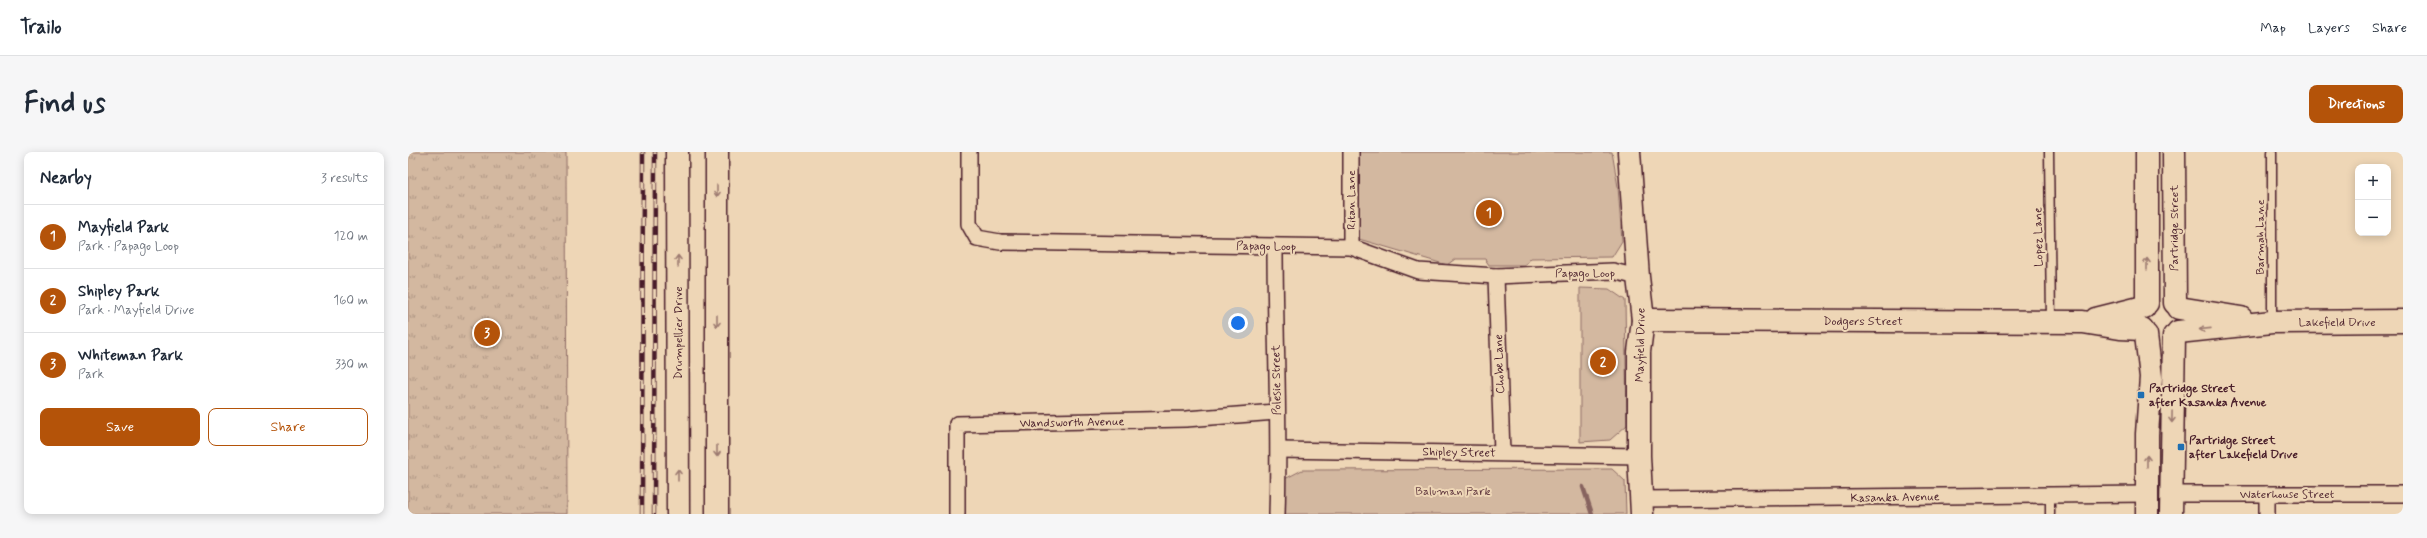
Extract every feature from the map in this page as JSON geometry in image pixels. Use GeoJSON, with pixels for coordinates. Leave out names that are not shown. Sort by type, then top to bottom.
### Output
{"type":"FeatureCollection","features":[{"type":"Feature","properties":{"kind":"main road","name":"Drumpellier Drive"},"geometry":{"type":"LineString","coordinates":[[677,152],[678,514]]}},
{"type":"Feature","properties":{"kind":"main road"},"geometry":{"type":"LineString","coordinates":[[717,152],[717,514]]}},
{"type":"Feature","properties":{"kind":"main road","name":"Mayfield Drive"},"geometry":{"type":"LineString","coordinates":[[1630,152],[1638,277],[1643,320],[1639,352],[1639,456],[1642,507]]}},
{"type":"Feature","properties":{"kind":"main road"},"geometry":{"type":"LineString","coordinates":[[2147,152],[2146,305],[2140,318],[2144,332],[2151,377],[2148,434],[2147,504]]}},
{"type":"Feature","properties":{"kind":"main road","name":"Partridge Street"},"geometry":{"type":"LineString","coordinates":[[2174,152],[2177,306]]}},
{"type":"Feature","properties":{"kind":"main road"},"geometry":{"type":"LineString","coordinates":[[2146,305],[2158,298],[2170,300],[2177,306],[2182,320],[2176,334],[2171,504]]}},
{"type":"Feature","properties":{"kind":"main road","name":"Dodgers Street"},"geometry":{"type":"LineString","coordinates":[[2083,322],[2120,315],[2146,305]]}},
{"type":"Feature","properties":{"kind":"main road","name":"Lakefield Drive"},"geometry":{"type":"LineString","coordinates":[[2177,306],[2272,322]]}},
{"type":"Feature","properties":{"kind":"main road","name":"Dodgers Street"},"geometry":{"type":"LineString","coordinates":[[1643,320],[2083,322],[2144,332]]}},
{"type":"Feature","properties":{"kind":"main road","name":"Lakefield Drive"},"geometry":{"type":"LineString","coordinates":[[2176,334],[2272,322],[2403,321]]}},
{"type":"Feature","properties":{"kind":"main road"},"geometry":{"type":"LineString","coordinates":[[2144,332],[2162,340],[2176,334]]}},
{"type":"Feature","properties":{"kind":"street","name":"Papago Loop"},"geometry":{"type":"LineString","coordinates":[[969,152],[969,224],[977,238],[1000,242],[1351,247],[1418,271],[1496,276],[1613,271],[1638,277]]}},
{"type":"Feature","properties":{"kind":"street","name":"Ritan Lane"},"geometry":{"type":"LineString","coordinates":[[1351,152],[1351,247]]}},
{"type":"Feature","properties":{"kind":"street"},"geometry":{"type":"LineString","coordinates":[[1630,152],[1641,152]]}},
{"type":"Feature","properties":{"kind":"street","name":"Polesie Street"},"geometry":{"type":"LineString","coordinates":[[1274,246],[1276,412],[1279,450],[1277,514]]}},
{"type":"Feature","properties":{"kind":"street","name":"Chobe Lane"},"geometry":{"type":"LineString","coordinates":[[1496,276],[1502,453]]}},
{"type":"Feature","properties":{"kind":"street","name":"Wandsworth Avenue"},"geometry":{"type":"LineString","coordinates":[[957,514],[957,424],[1186,419],[1276,412]]}},
{"type":"Feature","properties":{"kind":"street","name":"Shipley Street"},"geometry":{"type":"LineString","coordinates":[[1279,450],[1639,456]]}},
{"type":"Feature","properties":{"kind":"street"},"geometry":{"type":"LineString","coordinates":[[2267,494],[2267,514]]}},
{"type":"Feature","properties":{"kind":"street","name":"Waterhouse Street"},"geometry":{"type":"LineString","coordinates":[[2171,504],[2267,494],[2403,494]]}},
{"type":"Feature","properties":{"kind":"street","name":"Kasanka Avenue"},"geometry":{"type":"LineString","coordinates":[[1642,507],[2050,495],[2147,504]]}},
{"type":"Feature","properties":{"kind":"lane","name":"Lopez Lane"},"geometry":{"type":"LineString","coordinates":[[2049,152],[2052,322]]}},
{"type":"Feature","properties":{"kind":"lane","name":"Barmah Lane"},"geometry":{"type":"LineString","coordinates":[[2272,152],[2272,322]]}},
{"type":"Feature","properties":{"kind":"lane"},"geometry":{"type":"LineString","coordinates":[[2050,495],[2050,514]]}},
{"type":"Feature","properties":{"kind":"green space"},"geometry":{"type":"Polygon","coordinates":[[[408,152],[566,152],[567,514],[408,514],[408,152]]]}},
{"type":"Feature","properties":{"kind":"green space"},"geometry":{"type":"Polygon","coordinates":[[[1359,152],[1612,152],[1618,187],[1622,241],[1612,257],[1531,258],[1525,265],[1489,265],[1485,259],[1455,259],[1447,265],[1359,239],[1359,152]]]}},
{"type":"Feature","properties":{"kind":"green space"},"geometry":{"type":"Polygon","coordinates":[[[1580,288],[1609,289],[1625,300],[1627,425],[1610,440],[1580,442],[1580,288]]]}},
{"type":"Feature","properties":{"kind":"green space","name":"Baluman Park"},"geometry":{"type":"Polygon","coordinates":[[[1612,469],[1625,481],[1626,514],[1282,514],[1281,481],[1302,470],[1612,469]]]}},
{"type":"Feature","properties":{"kind":"waterway"},"geometry":{"type":"LineString","coordinates":[[1583,487],[1592,514]]}},
{"type":"Feature","properties":{"kind":"railway"},"geometry":{"type":"LineString","coordinates":[[642,514],[643,152]]}},
{"type":"Feature","properties":{"kind":"railway"},"geometry":{"type":"LineString","coordinates":[[654,514],[655,152]]}},
{"type":"Feature","properties":{"kind":"place","name":"Mayfield Park"},"geometry":{"type":"Point","coordinates":[1489,213]}},
{"type":"Feature","properties":{"kind":"place","name":"Whiteman Park"},"geometry":{"type":"Point","coordinates":[487,333]}},
{"type":"Feature","properties":{"kind":"place","name":"Shipley Park"},"geometry":{"type":"Point","coordinates":[1603,362]}},
{"type":"Feature","properties":{"kind":"place","name":"Partridge Street after Kasanka Avenue"},"geometry":{"type":"Point","coordinates":[2141,395]}},
{"type":"Feature","properties":{"kind":"place","name":"Partridge Street after Lakefield Drive"},"geometry":{"type":"Point","coordinates":[2181,447]}}]}
